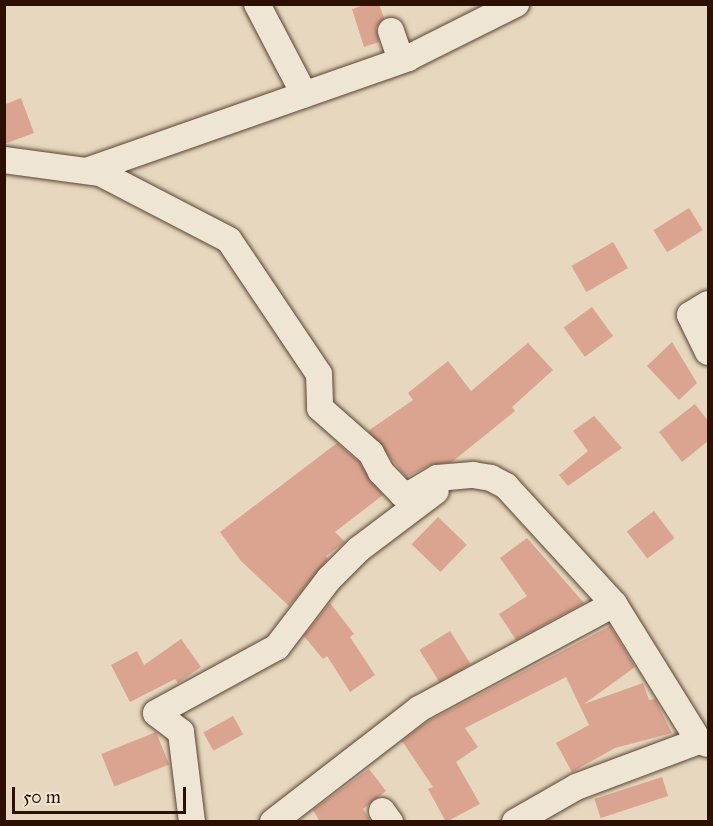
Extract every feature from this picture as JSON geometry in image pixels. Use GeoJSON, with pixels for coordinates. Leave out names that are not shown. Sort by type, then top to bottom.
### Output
{"type":"FeatureCollection","features":[{"type":"Feature","properties":{"kind":"street"},"geometry":{"type":"LineString","coordinates":[[257,4],[304,94]]}},
{"type":"Feature","properties":{"kind":"street"},"geometry":{"type":"LineString","coordinates":[[88,170],[408,58],[513,5]]}},
{"type":"Feature","properties":{"kind":"street"},"geometry":{"type":"LineString","coordinates":[[391,31],[399,54],[408,58]]}},
{"type":"Feature","properties":{"kind":"street"},"geometry":{"type":"LineString","coordinates":[[4,160],[88,170],[229,240],[319,374],[320,408],[371,453],[381,472],[402,495],[412,493],[437,478],[456,476],[491,478],[506,486],[614,604],[704,743],[576,787],[515,822]]}},
{"type":"Feature","properties":{"kind":"street"},"geometry":{"type":"LineString","coordinates":[[708,304],[690,315],[708,352]]}},
{"type":"Feature","properties":{"kind":"street"},"geometry":{"type":"LineString","coordinates":[[192,822],[181,732],[156,713],[277,647],[328,579],[359,549],[456,476]]}},
{"type":"Feature","properties":{"kind":"street"},"geometry":{"type":"LineString","coordinates":[[273,822],[419,709],[614,604]]}},
{"type":"Feature","properties":{"kind":"building"},"geometry":{"type":"Polygon","coordinates":[[[367,4],[379,4],[384,18],[376,28],[379,42],[364,47],[352,9],[367,4]]]}},
{"type":"Feature","properties":{"kind":"building"},"geometry":{"type":"Polygon","coordinates":[[[21,98],[34,133],[4,144],[4,105],[21,98]]]}},
{"type":"Feature","properties":{"kind":"building"},"geometry":{"type":"Polygon","coordinates":[[[689,208],[703,230],[667,252],[653,230],[689,208]]]}},
{"type":"Feature","properties":{"kind":"building"},"geometry":{"type":"Polygon","coordinates":[[[613,242],[628,268],[586,292],[571,266],[613,242]]]}},
{"type":"Feature","properties":{"kind":"building"},"geometry":{"type":"Polygon","coordinates":[[[592,307],[613,336],[585,357],[564,328],[592,307]]]}},
{"type":"Feature","properties":{"kind":"building"},"geometry":{"type":"Polygon","coordinates":[[[672,342],[697,383],[679,400],[647,366],[672,342]]]}},
{"type":"Feature","properties":{"kind":"building"},"geometry":{"type":"Polygon","coordinates":[[[528,343],[553,370],[512,407],[515,411],[452,462],[430,465],[406,477],[368,431],[413,400],[408,393],[448,361],[471,391],[528,343]]]}},
{"type":"Feature","properties":{"kind":"building"},"geometry":{"type":"Polygon","coordinates":[[[695,404],[708,421],[708,441],[682,462],[659,432],[695,404]]]}},
{"type":"Feature","properties":{"kind":"building"},"geometry":{"type":"Polygon","coordinates":[[[594,416],[622,448],[568,486],[559,475],[588,451],[573,431],[594,416]]]}},
{"type":"Feature","properties":{"kind":"building"},"geometry":{"type":"Polygon","coordinates":[[[337,443],[359,462],[383,495],[335,532],[345,542],[326,556],[328,559],[289,606],[241,561],[220,532],[337,443]]]}},
{"type":"Feature","properties":{"kind":"building"},"geometry":{"type":"Polygon","coordinates":[[[654,511],[674,538],[647,559],[627,531],[654,511]]]}},
{"type":"Feature","properties":{"kind":"building"},"geometry":{"type":"Polygon","coordinates":[[[438,517],[467,545],[440,572],[412,544],[438,517]]]}},
{"type":"Feature","properties":{"kind":"building"},"geometry":{"type":"Polygon","coordinates":[[[527,538],[584,603],[516,640],[499,614],[527,596],[500,558],[527,538]]]}},
{"type":"Feature","properties":{"kind":"building"},"geometry":{"type":"Polygon","coordinates":[[[330,603],[354,634],[350,637],[375,675],[350,692],[327,656],[323,659],[304,636],[330,603]]]}},
{"type":"Feature","properties":{"kind":"building"},"geometry":{"type":"Polygon","coordinates":[[[610,626],[635,667],[584,704],[643,683],[649,700],[655,699],[672,733],[615,748],[572,772],[556,743],[589,725],[566,677],[465,728],[478,747],[456,762],[480,804],[446,822],[428,789],[433,787],[402,741],[427,722],[610,626]]]}},
{"type":"Feature","properties":{"kind":"building"},"geometry":{"type":"Polygon","coordinates":[[[450,631],[471,664],[440,683],[419,650],[450,631]]]}},
{"type":"Feature","properties":{"kind":"building"},"geometry":{"type":"Polygon","coordinates":[[[181,639],[201,667],[178,683],[175,679],[130,702],[111,665],[137,651],[144,665],[181,639]]]}},
{"type":"Feature","properties":{"kind":"building"},"geometry":{"type":"Polygon","coordinates":[[[233,716],[243,734],[213,751],[203,732],[233,716]]]}},
{"type":"Feature","properties":{"kind":"building"},"geometry":{"type":"Polygon","coordinates":[[[156,732],[169,764],[114,787],[101,754],[156,732]]]}},
{"type":"Feature","properties":{"kind":"building"},"geometry":{"type":"Polygon","coordinates":[[[369,769],[386,791],[363,809],[371,822],[320,822],[313,810],[369,769]]]}},
{"type":"Feature","properties":{"kind":"building"},"geometry":{"type":"Polygon","coordinates":[[[662,777],[668,796],[601,818],[594,799],[662,777]]]}}]}
